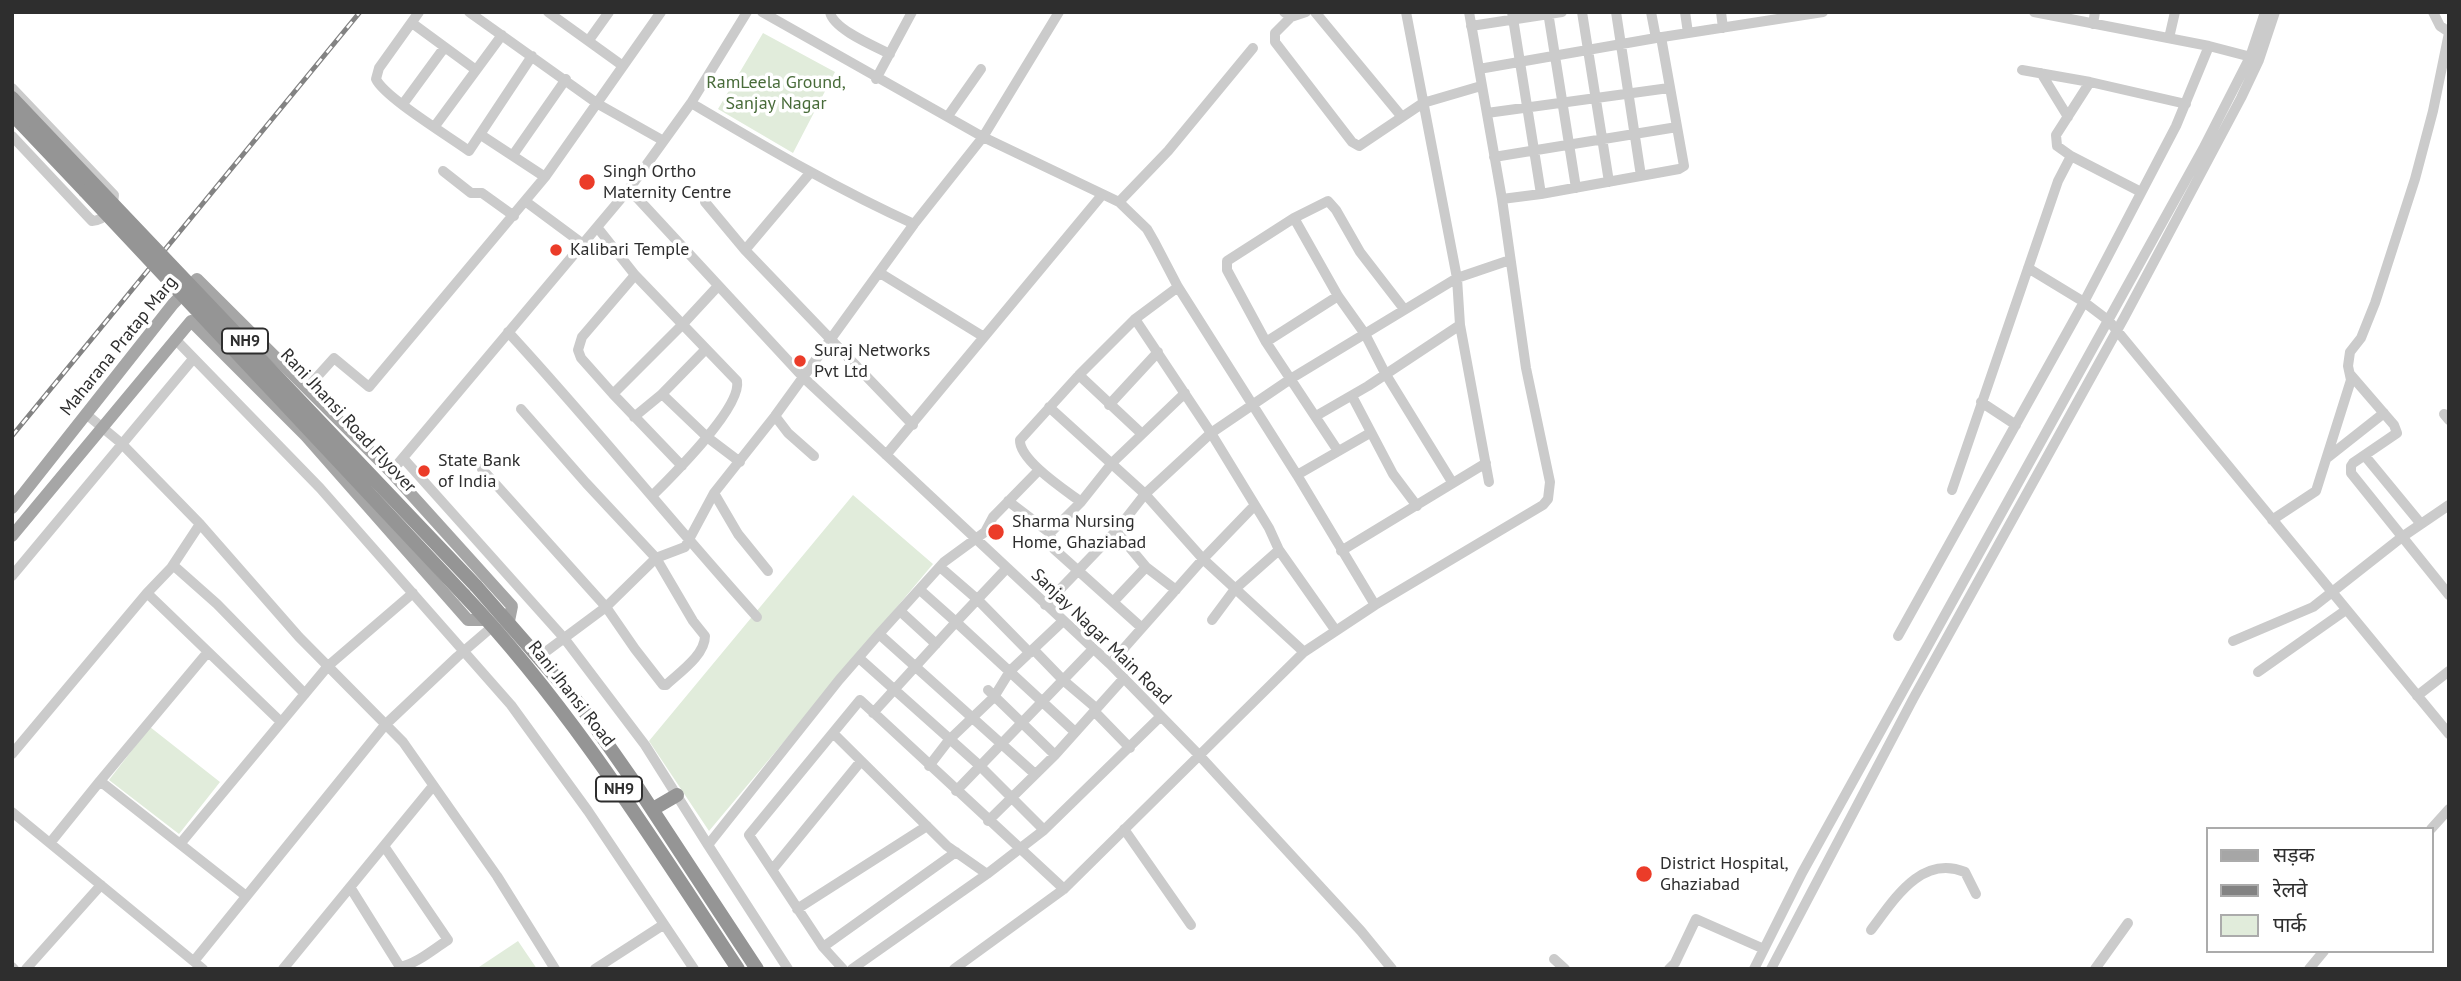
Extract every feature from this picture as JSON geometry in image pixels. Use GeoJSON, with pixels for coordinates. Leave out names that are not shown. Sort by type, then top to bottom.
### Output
{"type":"FeatureCollection","features":[{"type":"Feature","properties":{"kind":"highway","name":"Rani Jhansi Road Flyover"},"geometry":{"type":"LineString","coordinates":[[12,98],[509,621]]}},
{"type":"Feature","properties":{"kind":"highway","name":"Rani Jhansi Road Flyover"},"geometry":{"type":"LineString","coordinates":[[12,114],[489,624]]}},
{"type":"Feature","properties":{"kind":"highway","name":"Rani Jhansi Road"},"geometry":{"type":"LineString","coordinates":[[509,621],[580,705],[653,809],[757,969]]}},
{"type":"Feature","properties":{"kind":"highway","name":"Rani Jhansi Road"},"geometry":{"type":"LineString","coordinates":[[489,624],[572,722],[629,802],[738,969]]}},
{"type":"Feature","properties":{"kind":"highway"},"geometry":{"type":"LineString","coordinates":[[653,809],[677,795]]}},
{"type":"Feature","properties":{"kind":"highway"},"geometry":{"type":"LineString","coordinates":[[677,876],[691,868]]}},
{"type":"Feature","properties":{"kind":"highway"},"geometry":{"type":"LineString","coordinates":[[696,906],[710,896]]}},
{"type":"Feature","properties":{"kind":"main road","name":"Maharana Pratap Marg"},"geometry":{"type":"LineString","coordinates":[[12,508],[173,304],[197,279],[391,472],[512,606],[509,621]]}},
{"type":"Feature","properties":{"kind":"main road"},"geometry":{"type":"LineString","coordinates":[[173,304],[306,436],[468,620],[489,624]]}},
{"type":"Feature","properties":{"kind":"main road"},"geometry":{"type":"LineString","coordinates":[[12,536],[191,321]]}},
{"type":"Feature","properties":{"kind":"street"},"geometry":{"type":"LineString","coordinates":[[419,12],[376,73],[378,84],[469,151],[532,56]]}},
{"type":"Feature","properties":{"kind":"street"},"geometry":{"type":"LineString","coordinates":[[469,12],[598,103],[662,140]]}},
{"type":"Feature","properties":{"kind":"street"},"geometry":{"type":"LineString","coordinates":[[548,12],[623,66]]}},
{"type":"Feature","properties":{"kind":"street"},"geometry":{"type":"LineString","coordinates":[[589,40],[609,12]]}},
{"type":"Feature","properties":{"kind":"street"},"geometry":{"type":"LineString","coordinates":[[307,388],[334,358],[369,387],[545,177],[661,12]]}},
{"type":"Feature","properties":{"kind":"street"},"geometry":{"type":"LineString","coordinates":[[391,472],[629,189],[691,103],[747,12]]}},
{"type":"Feature","properties":{"kind":"street"},"geometry":{"type":"LineString","coordinates":[[762,12],[982,137],[1119,202],[1147,229],[1178,288],[1297,475],[1375,605]]}},
{"type":"Feature","properties":{"kind":"street"},"geometry":{"type":"LineString","coordinates":[[830,12],[831,20],[839,26],[890,54]]}},
{"type":"Feature","properties":{"kind":"street"},"geometry":{"type":"LineString","coordinates":[[876,79],[912,12]]}},
{"type":"Feature","properties":{"kind":"street"},"geometry":{"type":"LineString","coordinates":[[540,656],[606,607],[656,558],[685,547],[714,493],[804,378],[914,224],[982,137],[1059,12]]}},
{"type":"Feature","properties":{"kind":"street"},"geometry":{"type":"LineString","coordinates":[[1306,12],[1287,14],[1274,39],[1352,142],[1359,146],[1423,103],[1481,86]]}},
{"type":"Feature","properties":{"kind":"street"},"geometry":{"type":"LineString","coordinates":[[1315,12],[1402,117]]}},
{"type":"Feature","properties":{"kind":"street"},"geometry":{"type":"LineString","coordinates":[[1406,12],[1457,278],[1460,325],[1489,482]]}},
{"type":"Feature","properties":{"kind":"street"},"geometry":{"type":"LineString","coordinates":[[954,969],[1064,889],[1304,652],[1375,605],[1543,505],[1548,499],[1549,482],[1526,368],[1502,199],[1469,12]]}},
{"type":"Feature","properties":{"kind":"street"},"geometry":{"type":"LineString","coordinates":[[1471,26],[1512,17],[1562,12]]}},
{"type":"Feature","properties":{"kind":"street"},"geometry":{"type":"LineString","coordinates":[[1582,12],[1609,182]]}},
{"type":"Feature","properties":{"kind":"street"},"geometry":{"type":"LineString","coordinates":[[1616,12],[1641,176]]}},
{"type":"Feature","properties":{"kind":"street"},"geometry":{"type":"LineString","coordinates":[[1502,199],[1576,188],[1684,166],[1651,12]]}},
{"type":"Feature","properties":{"kind":"street"},"geometry":{"type":"LineString","coordinates":[[1685,12],[1688,33]]}},
{"type":"Feature","properties":{"kind":"street"},"geometry":{"type":"LineString","coordinates":[[1721,12],[1723,28]]}},
{"type":"Feature","properties":{"kind":"street"},"geometry":{"type":"LineString","coordinates":[[1479,69],[1723,28],[1756,17],[1823,12]]}},
{"type":"Feature","properties":{"kind":"street"},"geometry":{"type":"LineString","coordinates":[[2093,24],[2095,12]]}},
{"type":"Feature","properties":{"kind":"street"},"geometry":{"type":"LineString","coordinates":[[2169,38],[2175,12]]}},
{"type":"Feature","properties":{"kind":"street"},"geometry":{"type":"LineString","coordinates":[[1771,969],[1920,687],[2117,330],[2241,98],[2254,58],[2264,12]]}},
{"type":"Feature","properties":{"kind":"street"},"geometry":{"type":"LineString","coordinates":[[1754,969],[1802,873],[2254,58],[2275,12]]}},
{"type":"Feature","properties":{"kind":"street"},"geometry":{"type":"LineString","coordinates":[[2272,520],[2316,491],[2351,380],[2350,352],[2361,338],[2375,303],[2415,179],[2449,32],[2440,26],[2433,12]]}},
{"type":"Feature","properties":{"kind":"street"},"geometry":{"type":"LineString","coordinates":[[1548,13],[1576,188]]}},
{"type":"Feature","properties":{"kind":"street"},"geometry":{"type":"LineString","coordinates":[[2039,13],[2209,46],[2254,58]]}},
{"type":"Feature","properties":{"kind":"street"},"geometry":{"type":"LineString","coordinates":[[1512,17],[1541,194]]}},
{"type":"Feature","properties":{"kind":"street"},"geometry":{"type":"LineString","coordinates":[[412,23],[475,70]]}},
{"type":"Feature","properties":{"kind":"street"},"geometry":{"type":"LineString","coordinates":[[435,127],[502,35]]}},
{"type":"Feature","properties":{"kind":"street"},"geometry":{"type":"LineString","coordinates":[[1898,636],[2084,302],[2186,104],[2209,46]]}},
{"type":"Feature","properties":{"kind":"street"},"geometry":{"type":"LineString","coordinates":[[403,104],[444,48]]}},
{"type":"Feature","properties":{"kind":"street"},"geometry":{"type":"LineString","coordinates":[[1119,202],[1168,151],[1253,48]]}},
{"type":"Feature","properties":{"kind":"street"},"geometry":{"type":"LineString","coordinates":[[948,116],[981,69]]}},
{"type":"Feature","properties":{"kind":"street"},"geometry":{"type":"LineString","coordinates":[[2022,70],[2186,104]]}},
{"type":"Feature","properties":{"kind":"street"},"geometry":{"type":"LineString","coordinates":[[2041,73],[2068,117]]}},
{"type":"Feature","properties":{"kind":"street"},"geometry":{"type":"LineString","coordinates":[[513,155],[566,79]]}},
{"type":"Feature","properties":{"kind":"street"},"geometry":{"type":"LineString","coordinates":[[2090,82],[2055,139],[2057,146],[2141,192]]}},
{"type":"Feature","properties":{"kind":"street"},"geometry":{"type":"LineString","coordinates":[[12,88],[114,195],[111,210],[98,221],[92,221],[12,136]]}},
{"type":"Feature","properties":{"kind":"street"},"geometry":{"type":"LineString","coordinates":[[1487,113],[1669,88]]}},
{"type":"Feature","properties":{"kind":"street"},"geometry":{"type":"LineString","coordinates":[[691,103],[810,173],[914,224]]}},
{"type":"Feature","properties":{"kind":"street"},"geometry":{"type":"LineString","coordinates":[[1494,157],[1677,127]]}},
{"type":"Feature","properties":{"kind":"street"},"geometry":{"type":"LineString","coordinates":[[481,135],[545,177]]}},
{"type":"Feature","properties":{"kind":"street"},"geometry":{"type":"LineString","coordinates":[[1952,490],[2028,268],[2059,181],[2071,156]]}},
{"type":"Feature","properties":{"kind":"street"},"geometry":{"type":"LineString","coordinates":[[443,171],[471,192],[482,193],[514,216]]}},
{"type":"Feature","properties":{"kind":"street"},"geometry":{"type":"LineString","coordinates":[[745,250],[810,173]]}},
{"type":"Feature","properties":{"kind":"street","name":"Sanjay Nagar Main Road"},"geometry":{"type":"LineString","coordinates":[[629,189],[804,378],[1124,678],[1198,754],[1361,931],[1392,969]]}},
{"type":"Feature","properties":{"kind":"street"},"geometry":{"type":"LineString","coordinates":[[886,455],[1102,195]]}},
{"type":"Feature","properties":{"kind":"street"},"geometry":{"type":"LineString","coordinates":[[525,201],[583,244]]}},
{"type":"Feature","properties":{"kind":"street"},"geometry":{"type":"LineString","coordinates":[[1338,452],[1266,342],[1226,265],[1229,259],[1294,218],[1328,201],[1360,252],[1404,309]]}},
{"type":"Feature","properties":{"kind":"street"},"geometry":{"type":"LineString","coordinates":[[705,202],[745,250],[913,425]]}},
{"type":"Feature","properties":{"kind":"street"},"geometry":{"type":"LineString","coordinates":[[1294,218],[1338,296],[1365,334],[1385,373],[1452,482]]}},
{"type":"Feature","properties":{"kind":"street"},"geometry":{"type":"LineString","coordinates":[[597,227],[681,326],[737,381],[737,394],[707,437],[653,495]]}},
{"type":"Feature","properties":{"kind":"street"},"geometry":{"type":"LineString","coordinates":[[1045,605],[1116,531],[1145,494],[1211,433],[1292,379],[1457,278],[1510,260]]}},
{"type":"Feature","properties":{"kind":"street"},"geometry":{"type":"LineString","coordinates":[[2028,268],[2084,302],[2109,321],[2449,734]]}},
{"type":"Feature","properties":{"kind":"street"},"geometry":{"type":"LineString","coordinates":[[880,273],[984,337]]}},
{"type":"Feature","properties":{"kind":"street"},"geometry":{"type":"LineString","coordinates":[[635,275],[579,343],[578,350],[581,358],[612,394],[682,466]]}},
{"type":"Feature","properties":{"kind":"street"},"geometry":{"type":"LineString","coordinates":[[612,394],[718,286]]}},
{"type":"Feature","properties":{"kind":"street"},"geometry":{"type":"LineString","coordinates":[[1081,502],[1039,470],[1022,451],[1020,440],[1135,318],[1178,288]]}},
{"type":"Feature","properties":{"kind":"street"},"geometry":{"type":"LineString","coordinates":[[1266,342],[1338,296]]}},
{"type":"Feature","properties":{"kind":"street"},"geometry":{"type":"LineString","coordinates":[[1135,318],[1211,433],[1279,550],[1336,631]]}},
{"type":"Feature","properties":{"kind":"street"},"geometry":{"type":"LineString","coordinates":[[1316,416],[1352,396],[1460,325]]}},
{"type":"Feature","properties":{"kind":"street"},"geometry":{"type":"LineString","coordinates":[[508,332],[757,617]]}},
{"type":"Feature","properties":{"kind":"street"},"geometry":{"type":"LineString","coordinates":[[175,339],[320,488],[519,716],[588,811],[694,969]]}},
{"type":"Feature","properties":{"kind":"street"},"geometry":{"type":"LineString","coordinates":[[634,417],[662,394],[705,350]]}},
{"type":"Feature","properties":{"kind":"street"},"geometry":{"type":"LineString","coordinates":[[1109,405],[1158,352]]}},
{"type":"Feature","properties":{"kind":"street"},"geometry":{"type":"LineString","coordinates":[[12,576],[193,359]]}},
{"type":"Feature","properties":{"kind":"street"},"geometry":{"type":"LineString","coordinates":[[2349,374],[2394,425],[2397,433],[2351,466],[2351,473],[2449,596]]}},
{"type":"Feature","properties":{"kind":"street"},"geometry":{"type":"LineString","coordinates":[[1079,375],[1142,434]]}},
{"type":"Feature","properties":{"kind":"street"},"geometry":{"type":"LineString","coordinates":[[1050,533],[1081,502],[1112,463],[1185,393]]}},
{"type":"Feature","properties":{"kind":"street"},"geometry":{"type":"LineString","coordinates":[[662,394],[707,437],[740,462]]}},
{"type":"Feature","properties":{"kind":"street"},"geometry":{"type":"LineString","coordinates":[[1352,396],[1393,474],[1417,506]]}},
{"type":"Feature","properties":{"kind":"street"},"geometry":{"type":"LineString","coordinates":[[1981,402],[2016,425]]}},
{"type":"Feature","properties":{"kind":"street"},"geometry":{"type":"LineString","coordinates":[[1049,407],[1145,494],[1203,559],[1304,652]]}},
{"type":"Feature","properties":{"kind":"street"},"geometry":{"type":"LineString","coordinates":[[482,469],[606,607],[657,679],[666,685],[704,647],[705,636],[693,621],[656,558],[521,410]]}},
{"type":"Feature","properties":{"kind":"street"},"geometry":{"type":"LineString","coordinates":[[86,414],[121,443],[200,524],[299,637],[403,742],[497,876],[555,969]]}},
{"type":"Feature","properties":{"kind":"street"},"geometry":{"type":"LineString","coordinates":[[2326,458],[2384,414]]}},
{"type":"Feature","properties":{"kind":"street"},"geometry":{"type":"LineString","coordinates":[[775,416],[788,433],[814,456]]}},
{"type":"Feature","properties":{"kind":"street"},"geometry":{"type":"LineString","coordinates":[[1297,475],[1370,433]]}},
{"type":"Feature","properties":{"kind":"street"},"geometry":{"type":"LineString","coordinates":[[2365,456],[2421,524]]}},
{"type":"Feature","properties":{"kind":"street"},"geometry":{"type":"LineString","coordinates":[[403,458],[564,638],[645,745],[788,969]]}},
{"type":"Feature","properties":{"kind":"street"},"geometry":{"type":"LineString","coordinates":[[1341,551],[1486,463]]}},
{"type":"Feature","properties":{"kind":"street"},"geometry":{"type":"LineString","coordinates":[[708,845],[839,680],[879,634],[940,567],[985,532],[993,517],[1039,470]]}},
{"type":"Feature","properties":{"kind":"street"},"geometry":{"type":"LineString","coordinates":[[714,493],[738,534],[768,571]]}},
{"type":"Feature","properties":{"kind":"street"},"geometry":{"type":"LineString","coordinates":[[1008,501],[1050,533],[1054,549],[1142,628]]}},
{"type":"Feature","properties":{"kind":"street"},"geometry":{"type":"LineString","coordinates":[[1110,664],[1255,505]]}},
{"type":"Feature","properties":{"kind":"street"},"geometry":{"type":"LineString","coordinates":[[2233,641],[2304,611],[2449,505]]}},
{"type":"Feature","properties":{"kind":"street"},"geometry":{"type":"LineString","coordinates":[[12,754],[173,565],[200,524]]}},
{"type":"Feature","properties":{"kind":"street"},"geometry":{"type":"LineString","coordinates":[[1116,531],[1146,567],[1176,590]]}},
{"type":"Feature","properties":{"kind":"street"},"geometry":{"type":"LineString","coordinates":[[1212,620],[1235,589],[1279,550]]}},
{"type":"Feature","properties":{"kind":"street"},"geometry":{"type":"LineString","coordinates":[[173,565],[217,604],[304,694]]}},
{"type":"Feature","properties":{"kind":"street"},"geometry":{"type":"LineString","coordinates":[[940,567],[1095,710],[1130,748]]}},
{"type":"Feature","properties":{"kind":"street"},"geometry":{"type":"LineString","coordinates":[[1114,601],[1146,567]]}},
{"type":"Feature","properties":{"kind":"street"},"geometry":{"type":"LineString","coordinates":[[873,713],[1006,569]]}},
{"type":"Feature","properties":{"kind":"street"},"geometry":{"type":"LineString","coordinates":[[920,590],[1075,732]]}},
{"type":"Feature","properties":{"kind":"street"},"geometry":{"type":"LineString","coordinates":[[147,593],[281,722]]}},
{"type":"Feature","properties":{"kind":"street"},"geometry":{"type":"LineString","coordinates":[[180,844],[328,666],[412,593]]}},
{"type":"Feature","properties":{"kind":"street"},"geometry":{"type":"LineString","coordinates":[[2258,672],[2346,610]]}},
{"type":"Feature","properties":{"kind":"street"},"geometry":{"type":"LineString","coordinates":[[900,611],[936,644]]}},
{"type":"Feature","properties":{"kind":"street"},"geometry":{"type":"LineString","coordinates":[[929,766],[949,740],[973,718],[1010,671],[1063,621]]}},
{"type":"Feature","properties":{"kind":"street"},"geometry":{"type":"LineString","coordinates":[[194,961],[385,724],[463,652],[489,624]]}},
{"type":"Feature","properties":{"kind":"street"},"geometry":{"type":"LineString","coordinates":[[879,634],[1035,774]]}},
{"type":"Feature","properties":{"kind":"street"},"geometry":{"type":"LineString","coordinates":[[957,791],[1093,649]]}},
{"type":"Feature","properties":{"kind":"street"},"geometry":{"type":"LineString","coordinates":[[50,843],[207,653]]}},
{"type":"Feature","properties":{"kind":"street"},"geometry":{"type":"LineString","coordinates":[[859,658],[980,766],[1044,830]]}},
{"type":"Feature","properties":{"kind":"street"},"geometry":{"type":"LineString","coordinates":[[2417,696],[2449,671]]}},
{"type":"Feature","properties":{"kind":"street"},"geometry":{"type":"LineString","coordinates":[[988,821],[1055,755],[1124,678]]}},
{"type":"Feature","properties":{"kind":"street"},"geometry":{"type":"LineString","coordinates":[[991,693],[1055,755]]}},
{"type":"Feature","properties":{"kind":"street"},"geometry":{"type":"LineString","coordinates":[[844,969],[823,947],[749,835],[860,700],[1064,889]]}},
{"type":"Feature","properties":{"kind":"street"},"geometry":{"type":"LineString","coordinates":[[852,969],[988,874],[1044,830],[1161,716]]}},
{"type":"Feature","properties":{"kind":"street"},"geometry":{"type":"LineString","coordinates":[[833,733],[927,826],[956,852],[988,874]]}},
{"type":"Feature","properties":{"kind":"street"},"geometry":{"type":"LineString","coordinates":[[772,870],[861,761]]}},
{"type":"Feature","properties":{"kind":"street"},"geometry":{"type":"LineString","coordinates":[[100,780],[246,896]]}},
{"type":"Feature","properties":{"kind":"street"},"geometry":{"type":"LineString","coordinates":[[283,969],[433,786]]}},
{"type":"Feature","properties":{"kind":"street"},"geometry":{"type":"LineString","coordinates":[[2433,827],[2449,809]]}},
{"type":"Feature","properties":{"kind":"street"},"geometry":{"type":"LineString","coordinates":[[12,812],[203,969]]}},
{"type":"Feature","properties":{"kind":"street"},"geometry":{"type":"LineString","coordinates":[[797,909],[927,826]]}},
{"type":"Feature","properties":{"kind":"street"},"geometry":{"type":"LineString","coordinates":[[1124,829],[1191,925]]}},
{"type":"Feature","properties":{"kind":"street"},"geometry":{"type":"LineString","coordinates":[[350,887],[400,967],[414,964],[448,940],[384,846]]}},
{"type":"Feature","properties":{"kind":"street"},"geometry":{"type":"LineString","coordinates":[[823,947],[956,852]]}},
{"type":"Feature","properties":{"kind":"street"},"geometry":{"type":"LineString","coordinates":[[1871,930],[1896,896],[1916,877],[1938,868],[1952,867],[1965,872],[1976,894]]}},
{"type":"Feature","properties":{"kind":"street"},"geometry":{"type":"LineString","coordinates":[[26,969],[101,885]]}},
{"type":"Feature","properties":{"kind":"street"},"geometry":{"type":"LineString","coordinates":[[1669,969],[1675,963],[1696,919],[1764,949]]}},
{"type":"Feature","properties":{"kind":"street"},"geometry":{"type":"LineString","coordinates":[[2095,969],[2128,923]]}},
{"type":"Feature","properties":{"kind":"street"},"geometry":{"type":"LineString","coordinates":[[595,969],[663,925]]}},
{"type":"Feature","properties":{"kind":"street"},"geometry":{"type":"LineString","coordinates":[[2309,969],[2322,953]]}},
{"type":"Feature","properties":{"kind":"street"},"geometry":{"type":"LineString","coordinates":[[1555,959],[1565,969]]}},
{"type":"Feature","properties":{"kind":"green space","name":"RamLeela Ground, Sanjay Nagar"},"geometry":{"type":"Polygon","coordinates":[[[763,33],[835,72],[793,153],[718,109],[763,33]]]}},
{"type":"Feature","properties":{"kind":"green space"},"geometry":{"type":"Polygon","coordinates":[[[853,495],[933,564],[709,831],[649,741],[853,495]]]}},
{"type":"Feature","properties":{"kind":"green space"},"geometry":{"type":"Polygon","coordinates":[[[150,727],[220,782],[179,834],[109,780],[150,727]]]}},
{"type":"Feature","properties":{"kind":"green space"},"geometry":{"type":"Polygon","coordinates":[[[518,941],[537,969],[476,969],[518,941]]]}},
{"type":"Feature","properties":{"kind":"railway"},"geometry":{"type":"LineString","coordinates":[[12,436],[360,12]]}},
{"type":"Feature","properties":{"kind":"place","name":"Singh Ortho Maternity Centre"},"geometry":{"type":"Point","coordinates":[587,182]}},
{"type":"Feature","properties":{"kind":"place","name":"Kalibari Temple"},"geometry":{"type":"Point","coordinates":[556,250]}},
{"type":"Feature","properties":{"kind":"place","name":"Suraj Networks Pvt Ltd"},"geometry":{"type":"Point","coordinates":[800,361]}},
{"type":"Feature","properties":{"kind":"place","name":"State Bank of India"},"geometry":{"type":"Point","coordinates":[424,471]}},
{"type":"Feature","properties":{"kind":"place","name":"Sharma Nursing Home, Ghaziabad"},"geometry":{"type":"Point","coordinates":[996,532]}},
{"type":"Feature","properties":{"kind":"place","name":"District Hospital, Ghaziabad"},"geometry":{"type":"Point","coordinates":[1644,874]}}]}
